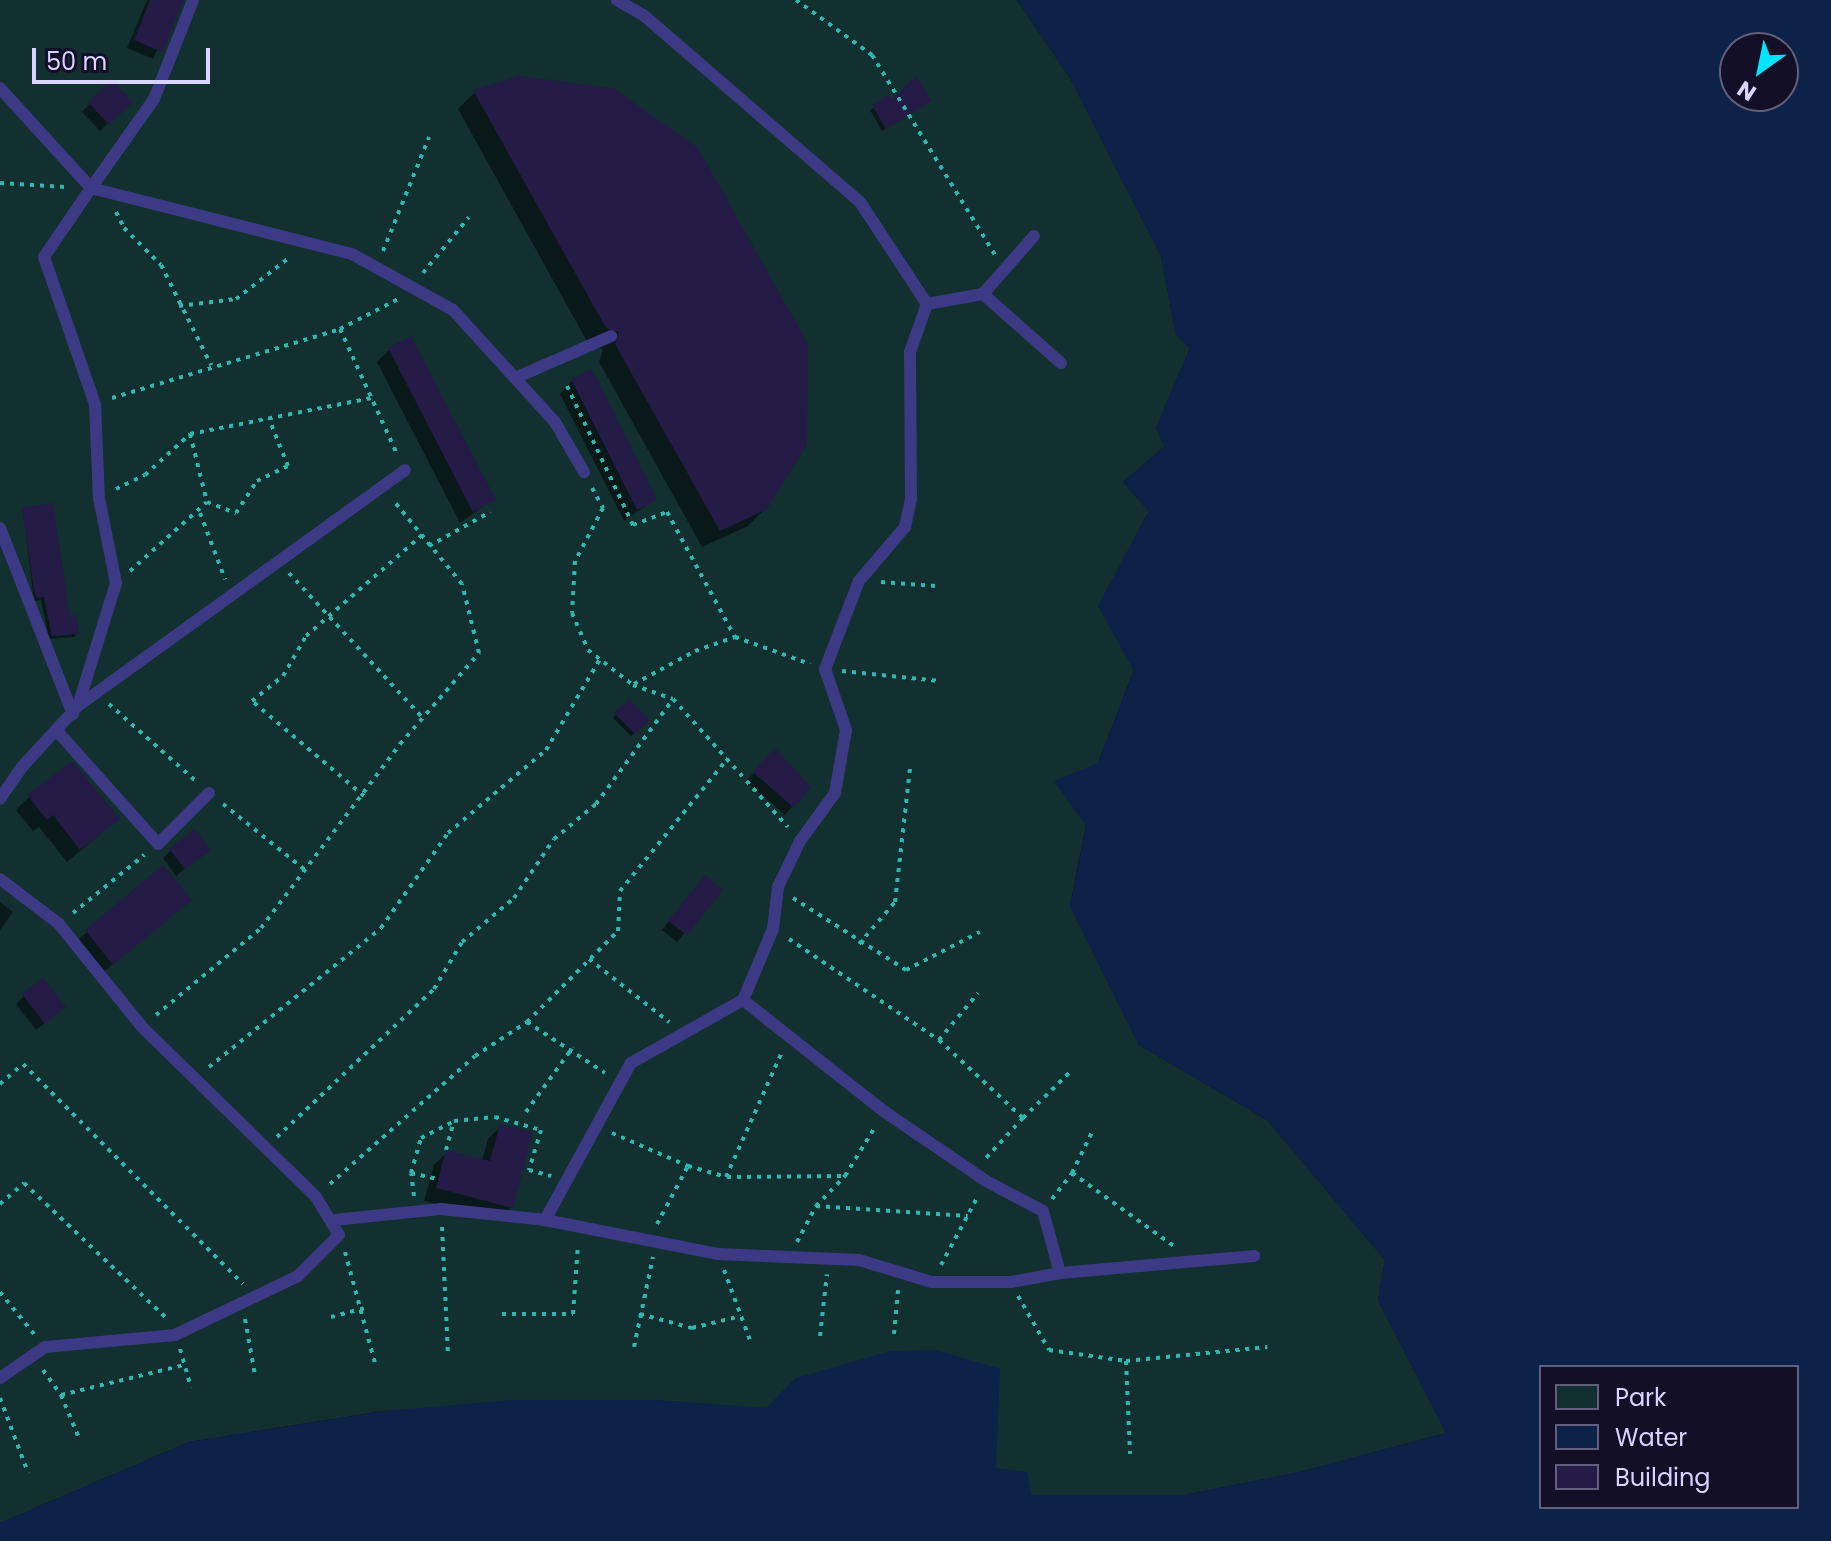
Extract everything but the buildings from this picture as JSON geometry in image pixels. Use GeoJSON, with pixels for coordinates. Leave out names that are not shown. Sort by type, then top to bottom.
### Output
{"type":"FeatureCollection","features":[{"type":"Feature","properties":{"kind":"lane"},"geometry":{"type":"LineString","coordinates":[[75,710],[116,583],[99,498],[95,404],[44,257],[154,99],[193,0]]}},
{"type":"Feature","properties":{"kind":"lane"},"geometry":{"type":"LineString","coordinates":[[617,0],[643,15],[860,202],[927,304]]}},
{"type":"Feature","properties":{"kind":"lane"},"geometry":{"type":"LineString","coordinates":[[0,88],[91,188],[352,254],[453,310],[555,422],[584,472]]}},
{"type":"Feature","properties":{"kind":"lane"},"geometry":{"type":"LineString","coordinates":[[927,304],[983,294],[1034,236]]}},
{"type":"Feature","properties":{"kind":"lane"},"geometry":{"type":"LineString","coordinates":[[983,294],[1061,363]]}},
{"type":"Feature","properties":{"kind":"lane"},"geometry":{"type":"LineString","coordinates":[[545,1220],[631,1063],[681,1031],[743,1000],[773,929],[778,887],[800,841],[835,793],[846,730],[825,669],[859,581],[905,527],[911,499],[910,352],[927,304]]}},
{"type":"Feature","properties":{"kind":"lane"},"geometry":{"type":"LineString","coordinates":[[515,378],[611,336]]}},
{"type":"Feature","properties":{"kind":"lane"},"geometry":{"type":"LineString","coordinates":[[0,799],[22,767],[58,732],[75,710],[405,470]]}},
{"type":"Feature","properties":{"kind":"lane"},"geometry":{"type":"LineString","coordinates":[[0,528],[75,710]]}},
{"type":"Feature","properties":{"kind":"lane"},"geometry":{"type":"LineString","coordinates":[[58,732],[158,844],[209,793]]}},
{"type":"Feature","properties":{"kind":"lane"},"geometry":{"type":"LineString","coordinates":[[0,879],[59,924],[142,1027],[316,1197],[334,1220],[339,1235],[298,1276],[178,1334],[45,1347],[0,1378]]}},
{"type":"Feature","properties":{"kind":"lane"},"geometry":{"type":"LineString","coordinates":[[743,1000],[885,1112],[986,1181],[1043,1211],[1060,1273]]}},
{"type":"Feature","properties":{"kind":"lane"},"geometry":{"type":"LineString","coordinates":[[334,1220],[441,1209],[545,1220],[653,1238],[719,1254],[859,1260],[932,1282],[1011,1282],[1060,1273],[1254,1256]]}},
{"type":"Feature","properties":{"kind":"path"},"geometry":{"type":"LineString","coordinates":[[796,0],[872,55],[992,244],[1000,275]]}},
{"type":"Feature","properties":{"kind":"path"},"geometry":{"type":"LineString","coordinates":[[376,268],[429,137]]}},
{"type":"Feature","properties":{"kind":"path"},"geometry":{"type":"LineString","coordinates":[[0,183],[91,188]]}},
{"type":"Feature","properties":{"kind":"path"},"geometry":{"type":"LineString","coordinates":[[106,192],[124,228],[161,265],[211,365]]}},
{"type":"Feature","properties":{"kind":"path"},"geometry":{"type":"LineString","coordinates":[[95,404],[211,365],[340,329],[413,288],[469,217]]}},
{"type":"Feature","properties":{"kind":"path"},"geometry":{"type":"LineString","coordinates":[[179,306],[236,299],[309,242]]}},
{"type":"Feature","properties":{"kind":"path"},"geometry":{"type":"LineString","coordinates":[[340,329],[405,470]]}},
{"type":"Feature","properties":{"kind":"path"},"geometry":{"type":"LineString","coordinates":[[567,386],[633,525],[667,512],[735,637]]}},
{"type":"Feature","properties":{"kind":"path"},"geometry":{"type":"LineString","coordinates":[[99,498],[145,475],[190,434],[371,398]]}},
{"type":"Feature","properties":{"kind":"path"},"geometry":{"type":"LineString","coordinates":[[207,502],[236,513],[257,481],[288,466],[269,419]]}},
{"type":"Feature","properties":{"kind":"path"},"geometry":{"type":"LineString","coordinates":[[116,583],[200,513],[207,502],[190,434]]}},
{"type":"Feature","properties":{"kind":"path"},"geometry":{"type":"LineString","coordinates":[[584,472],[603,508],[575,561],[572,613],[588,650],[633,685],[673,699],[800,841]]}},
{"type":"Feature","properties":{"kind":"path"},"geometry":{"type":"LineString","coordinates":[[142,1027],[261,928],[423,718],[479,653],[462,584],[382,487]]}},
{"type":"Feature","properties":{"kind":"path"},"geometry":{"type":"LineString","coordinates":[[429,546],[490,512]]}},
{"type":"Feature","properties":{"kind":"path"},"geometry":{"type":"LineString","coordinates":[[200,513],[232,596]]}},
{"type":"Feature","properties":{"kind":"path"},"geometry":{"type":"LineString","coordinates":[[364,796],[252,701],[283,676],[306,636],[422,535]]}},
{"type":"Feature","properties":{"kind":"path"},"geometry":{"type":"LineString","coordinates":[[280,562],[327,617],[423,718]]}},
{"type":"Feature","properties":{"kind":"path"},"geometry":{"type":"LineString","coordinates":[[859,581],[936,586]]}},
{"type":"Feature","properties":{"kind":"path"},"geometry":{"type":"LineString","coordinates":[[633,685],[695,651],[735,637],[825,669],[939,681]]}},
{"type":"Feature","properties":{"kind":"path"},"geometry":{"type":"LineString","coordinates":[[195,1078],[381,928],[448,833],[546,750],[600,659]]}},
{"type":"Feature","properties":{"kind":"path"},"geometry":{"type":"LineString","coordinates":[[266,1147],[434,989],[462,942],[514,898],[554,839],[596,804],[673,699]]}},
{"type":"Feature","properties":{"kind":"path"},"geometry":{"type":"LineString","coordinates":[[316,1197],[475,1056],[527,1022],[618,931],[620,891],[728,758]]}},
{"type":"Feature","properties":{"kind":"path"},"geometry":{"type":"LineString","coordinates":[[859,944],[895,902],[910,769]]}},
{"type":"Feature","properties":{"kind":"path"},"geometry":{"type":"LineString","coordinates":[[59,924],[158,844]]}},
{"type":"Feature","properties":{"kind":"path"},"geometry":{"type":"LineString","coordinates":[[778,887],[859,944],[906,970],[980,932]]}},
{"type":"Feature","properties":{"kind":"path"},"geometry":{"type":"LineString","coordinates":[[773,929],[939,1040],[1023,1118]]}},
{"type":"Feature","properties":{"kind":"path"},"geometry":{"type":"LineString","coordinates":[[589,959],[681,1031]]}},
{"type":"Feature","properties":{"kind":"path"},"geometry":{"type":"LineString","coordinates":[[939,1040],[978,993]]}},
{"type":"Feature","properties":{"kind":"path"},"geometry":{"type":"LineString","coordinates":[[527,1022],[573,1047],[620,1084]]}},
{"type":"Feature","properties":{"kind":"path"},"geometry":{"type":"LineString","coordinates":[[726,1177],[761,1090],[789,1039]]}},
{"type":"Feature","properties":{"kind":"path"},"geometry":{"type":"LineString","coordinates":[[526,1112],[573,1047]]}},
{"type":"Feature","properties":{"kind":"path"},"geometry":{"type":"LineString","coordinates":[[0,1084],[23,1064],[257,1298]]}},
{"type":"Feature","properties":{"kind":"path"},"geometry":{"type":"LineString","coordinates":[[972,1172],[1070,1072]]}},
{"type":"Feature","properties":{"kind":"path"},"geometry":{"type":"LineString","coordinates":[[789,1258],[816,1206],[845,1176],[885,1112]]}},
{"type":"Feature","properties":{"kind":"path"},"geometry":{"type":"LineString","coordinates":[[416,1210],[411,1173],[421,1138],[454,1121],[495,1117],[541,1130],[526,1170],[567,1181]]}},
{"type":"Feature","properties":{"kind":"path"},"geometry":{"type":"LineString","coordinates":[[446,1150],[454,1121]]}},
{"type":"Feature","properties":{"kind":"path"},"geometry":{"type":"LineString","coordinates":[[598,1127],[688,1166],[726,1177],[845,1176]]}},
{"type":"Feature","properties":{"kind":"path"},"geometry":{"type":"LineString","coordinates":[[1043,1211],[1072,1173],[1094,1128]]}},
{"type":"Feature","properties":{"kind":"path"},"geometry":{"type":"LineString","coordinates":[[634,1347],[653,1238],[688,1166]]}},
{"type":"Feature","properties":{"kind":"path"},"geometry":{"type":"LineString","coordinates":[[411,1173],[438,1179]]}},
{"type":"Feature","properties":{"kind":"path"},"geometry":{"type":"LineString","coordinates":[[1072,1173],[1196,1261]]}},
{"type":"Feature","properties":{"kind":"path"},"geometry":{"type":"LineString","coordinates":[[932,1282],[986,1181]]}},
{"type":"Feature","properties":{"kind":"path"},"geometry":{"type":"LineString","coordinates":[[0,1204],[24,1183],[178,1334],[191,1387]]}},
{"type":"Feature","properties":{"kind":"path"},"geometry":{"type":"LineString","coordinates":[[816,1206],[968,1216]]}},
{"type":"Feature","properties":{"kind":"path"},"geometry":{"type":"LineString","coordinates":[[441,1209],[448,1354]]}},
{"type":"Feature","properties":{"kind":"path"},"geometry":{"type":"LineString","coordinates":[[502,1314],[573,1314],[579,1226]]}},
{"type":"Feature","properties":{"kind":"path"},"geometry":{"type":"LineString","coordinates":[[339,1235],[364,1308],[375,1363]]}},
{"type":"Feature","properties":{"kind":"path"},"geometry":{"type":"LineString","coordinates":[[719,1254],[751,1343]]}},
{"type":"Feature","properties":{"kind":"path"},"geometry":{"type":"LineString","coordinates":[[820,1336],[829,1260]]}},
{"type":"Feature","properties":{"kind":"path"},"geometry":{"type":"LineString","coordinates":[[894,1334],[899,1272]]}},
{"type":"Feature","properties":{"kind":"path"},"geometry":{"type":"LineString","coordinates":[[1011,1282],[1049,1350],[1126,1361],[1267,1347]]}},
{"type":"Feature","properties":{"kind":"path"},"geometry":{"type":"LineString","coordinates":[[0,1292],[45,1347]]}},
{"type":"Feature","properties":{"kind":"path"},"geometry":{"type":"LineString","coordinates":[[243,1305],[255,1375]]}},
{"type":"Feature","properties":{"kind":"path"},"geometry":{"type":"LineString","coordinates":[[331,1317],[364,1308]]}},
{"type":"Feature","properties":{"kind":"path"},"geometry":{"type":"LineString","coordinates":[[640,1314],[692,1328],[741,1316]]}},
{"type":"Feature","properties":{"kind":"path"},"geometry":{"type":"LineString","coordinates":[[32,1356],[61,1395],[79,1438]]}},
{"type":"Feature","properties":{"kind":"path"},"geometry":{"type":"LineString","coordinates":[[1126,1361],[1130,1454]]}},
{"type":"Feature","properties":{"kind":"path"},"geometry":{"type":"LineString","coordinates":[[61,1395],[184,1365]]}},
{"type":"Feature","properties":{"kind":"path"},"geometry":{"type":"LineString","coordinates":[[0,1398],[28,1473]]}},
{"type":"Feature","properties":{"kind":"green space"},"geometry":{"type":"Polygon","coordinates":[[[0,0],[1017,0],[1070,78],[1161,256],[1176,335],[1190,348],[1156,428],[1165,446],[1123,482],[1149,511],[1099,605],[1134,670],[1098,763],[1070,906],[1139,1045],[1267,1120],[1385,1260],[1378,1300],[1446,1433],[1300,1472],[1184,1495],[1031,1495],[995,1469],[796,1378],[766,1409],[655,1400],[383,1411],[189,1442],[0,1523],[0,0]]]}},
{"type":"Feature","properties":{"kind":"water"},"geometry":{"type":"Polygon","coordinates":[[[1017,0],[1831,0],[1831,1541],[0,1541],[0,1523],[189,1442],[384,1411],[513,1400],[655,1400],[766,1408],[796,1378],[891,1351],[936,1350],[1000,1369],[996,1468],[1027,1472],[1031,1495],[1185,1495],[1300,1472],[1446,1433],[1378,1300],[1385,1260],[1267,1120],[1139,1045],[1070,906],[1086,826],[1054,781],[1098,763],[1134,671],[1098,606],[1149,511],[1123,482],[1165,446],[1156,428],[1190,348],[1176,335],[1161,256],[1070,78],[1017,0]]]}}]}
